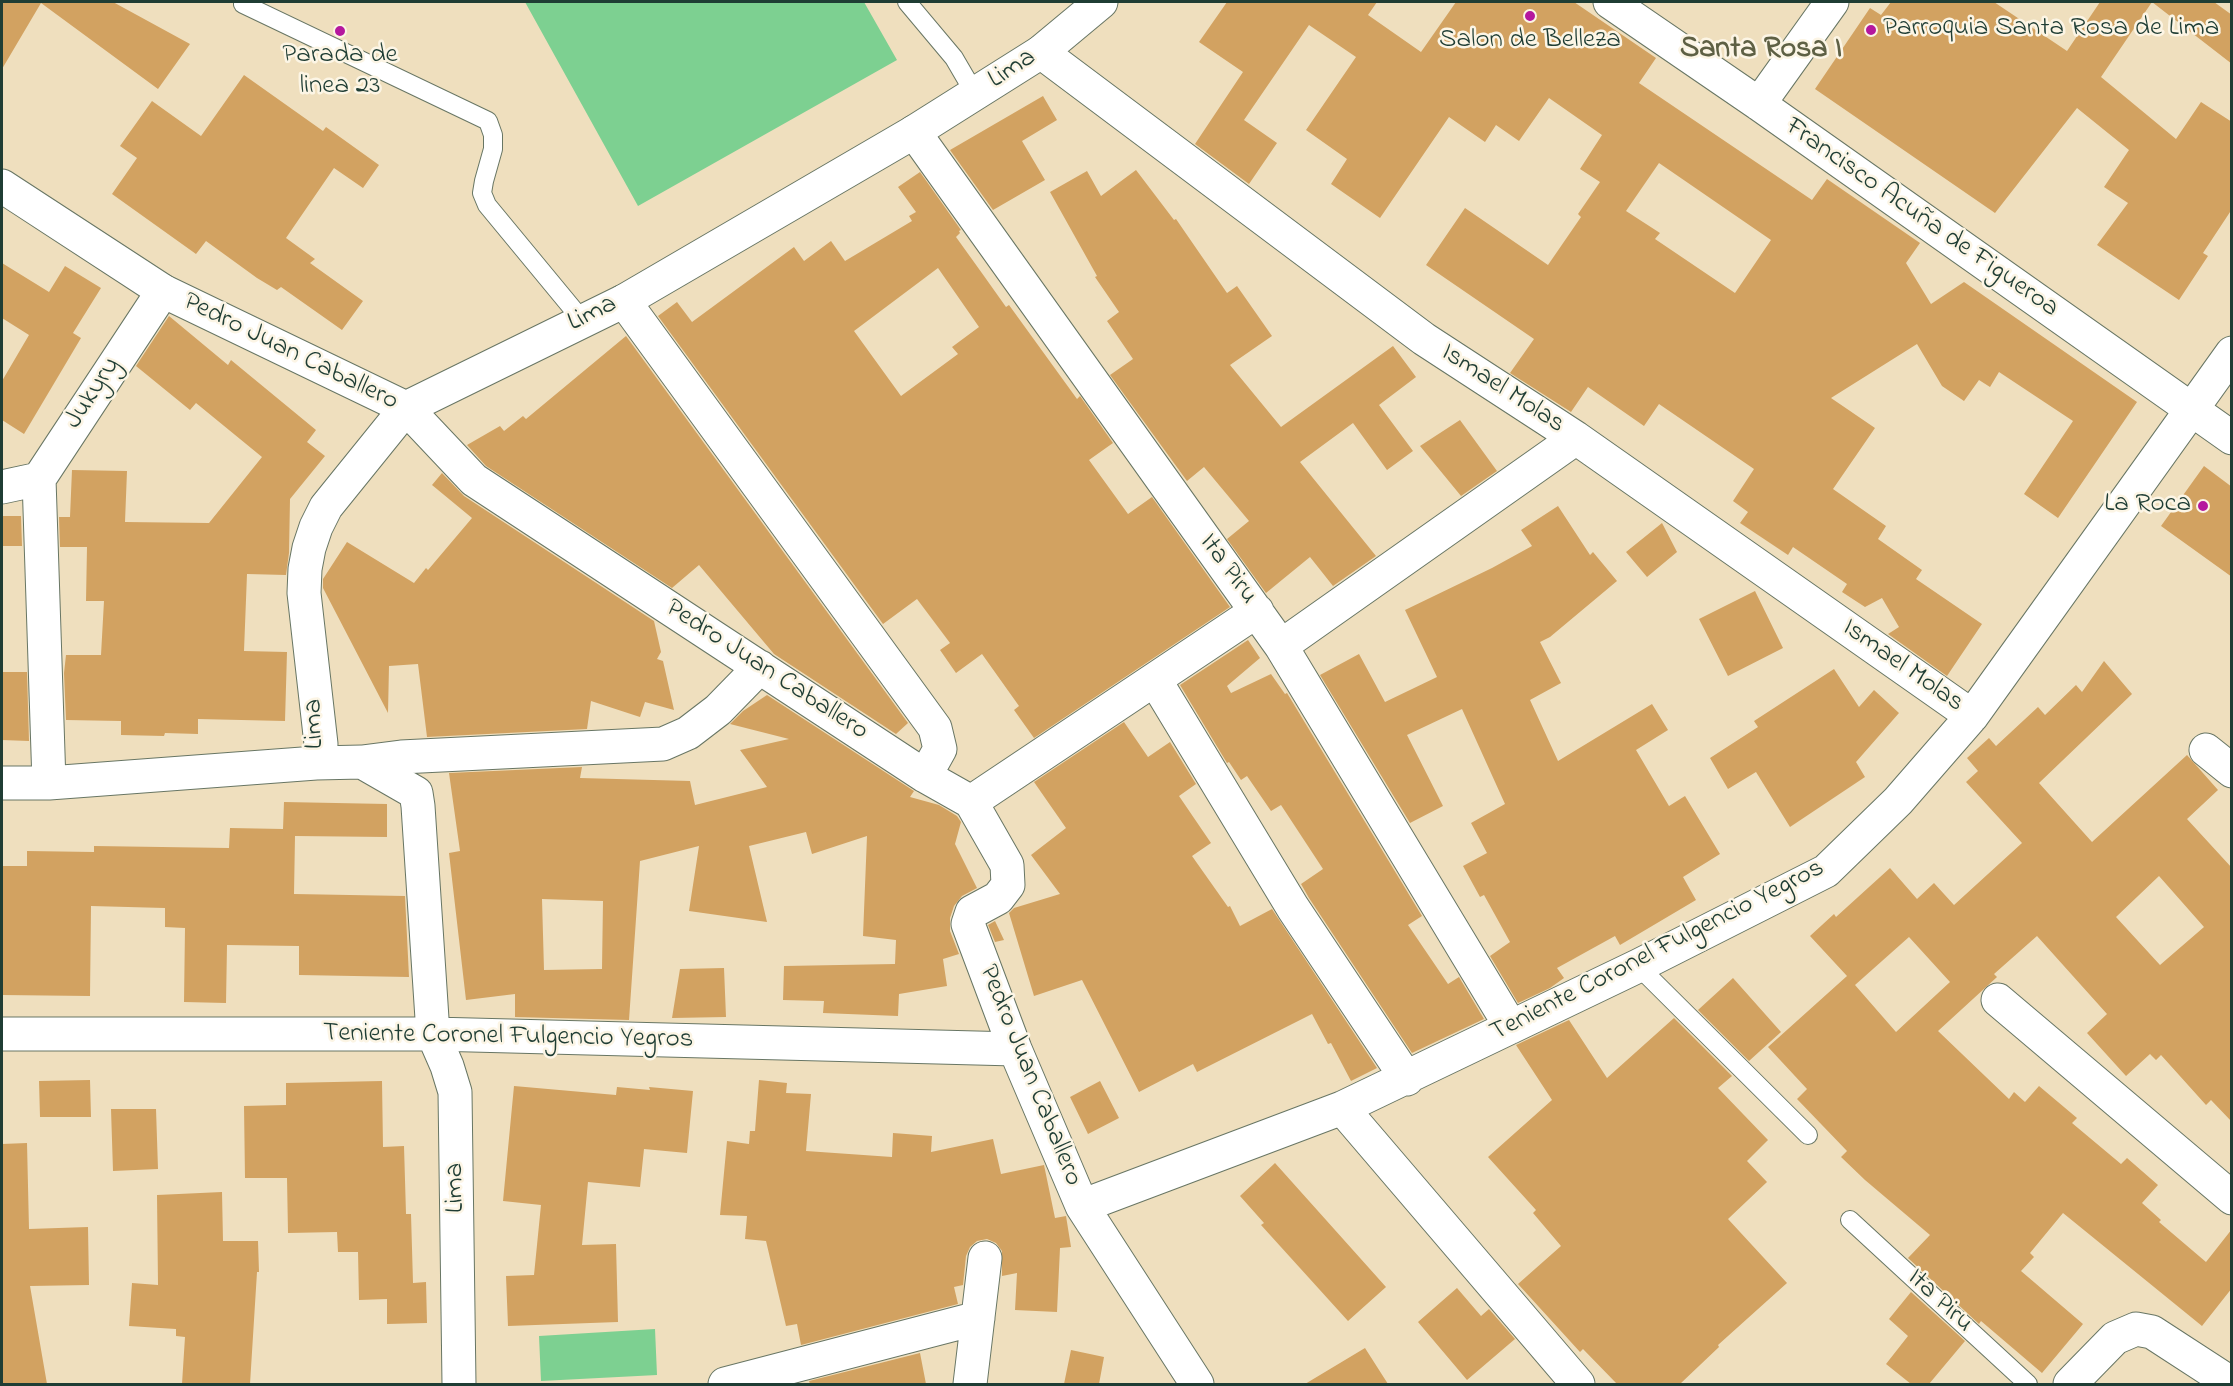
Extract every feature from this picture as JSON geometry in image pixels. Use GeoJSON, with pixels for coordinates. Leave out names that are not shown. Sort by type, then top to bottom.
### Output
{"type":"FeatureCollection","features":[{"type":"Feature","properties":{"kind":"street","name":"Lima"},"geometry":{"type":"LineString","coordinates":[[316,763],[321,744],[304,593],[309,548],[326,507],[406,408],[624,301],[914,132],[1041,52],[1101,2]]}},
{"type":"Feature","properties":{"kind":"street","name":"Francisco Acuña de Figueroa"},"geometry":{"type":"LineString","coordinates":[[1610,2],[1759,104],[2232,438]]}},
{"type":"Feature","properties":{"kind":"street"},"geometry":{"type":"LineString","coordinates":[[1759,104],[1832,2]]}},
{"type":"Feature","properties":{"kind":"street","name":"Ismael Molas"},"geometry":{"type":"LineString","coordinates":[[1041,52],[1424,339],[1576,438],[1972,716]]}},
{"type":"Feature","properties":{"kind":"street","name":"Ita Piru"},"geometry":{"type":"LineString","coordinates":[[914,132],[1281,646],[1511,1027]]}},
{"type":"Feature","properties":{"kind":"street","name":"Pedro Juan Caballero"},"geometry":{"type":"LineString","coordinates":[[2,186],[163,291],[406,408],[474,480],[925,776],[971,802],[1007,865],[1008,885],[998,898],[972,912],[968,924],[1015,1049],[1082,1206],[1197,1384]]}},
{"type":"Feature","properties":{"kind":"street","name":"Jukyry"},"geometry":{"type":"LineString","coordinates":[[19,484],[163,291]]}},
{"type":"Feature","properties":{"kind":"street"},"geometry":{"type":"LineString","coordinates":[[624,301],[935,728],[940,749],[925,776]]}},
{"type":"Feature","properties":{"kind":"street","name":"Teniente Coronel Fulgencio Yegros"},"geometry":{"type":"LineString","coordinates":[[1082,1206],[1342,1108],[1638,966],[1826,871],[1898,801],[1972,716],[2232,353]]}},
{"type":"Feature","properties":{"kind":"street"},"geometry":{"type":"LineString","coordinates":[[1281,646],[1576,438]]}},
{"type":"Feature","properties":{"kind":"street"},"geometry":{"type":"LineString","coordinates":[[19,484],[49,783]]}},
{"type":"Feature","properties":{"kind":"street"},"geometry":{"type":"LineString","coordinates":[[971,802],[1257,611]]}},
{"type":"Feature","properties":{"kind":"street"},"geometry":{"type":"LineString","coordinates":[[2,783],[49,783],[316,763],[362,762],[401,757],[663,744],[688,733],[718,710],[760,667]]}},
{"type":"Feature","properties":{"kind":"street"},"geometry":{"type":"LineString","coordinates":[[1155,680],[1293,908],[1407,1078]]}},
{"type":"Feature","properties":{"kind":"street"},"geometry":{"type":"LineString","coordinates":[[2206,750],[2232,771]]}},
{"type":"Feature","properties":{"kind":"street","name":"Lima"},"geometry":{"type":"LineString","coordinates":[[362,762],[416,793],[432,1034],[447,1065],[454,1092],[459,1384]]}},
{"type":"Feature","properties":{"kind":"street"},"geometry":{"type":"LineString","coordinates":[[1998,1000],[2232,1198]]}},
{"type":"Feature","properties":{"kind":"street","name":"Teniente Coronel Fulgencio Yegros"},"geometry":{"type":"LineString","coordinates":[[2,1034],[432,1034],[1015,1049]]}},
{"type":"Feature","properties":{"kind":"street"},"geometry":{"type":"LineString","coordinates":[[1342,1108],[1566,1380]]}},
{"type":"Feature","properties":{"kind":"street"},"geometry":{"type":"LineString","coordinates":[[970,1384],[985,1258]]}},
{"type":"Feature","properties":{"kind":"street"},"geometry":{"type":"LineString","coordinates":[[725,1384],[978,1318]]}},
{"type":"Feature","properties":{"kind":"street"},"geometry":{"type":"LineString","coordinates":[[2070,1384],[2115,1338],[2136,1329],[2152,1332],[2232,1384]]}},
{"type":"Feature","properties":{"kind":"lane"},"geometry":{"type":"LineString","coordinates":[[907,2],[954,58],[975,94]]}},
{"type":"Feature","properties":{"kind":"lane"},"geometry":{"type":"LineString","coordinates":[[243,4],[488,121],[493,135],[493,149],[482,193],[487,205],[582,320]]}},
{"type":"Feature","properties":{"kind":"lane"},"geometry":{"type":"LineString","coordinates":[[1638,966],[1808,1135]]}},
{"type":"Feature","properties":{"kind":"lane","name":"Ita Piru"},"geometry":{"type":"LineString","coordinates":[[1850,1220],[2028,1384]]}},
{"type":"Feature","properties":{"kind":"green space"},"geometry":{"type":"Polygon","coordinates":[[[525,2],[864,2],[897,60],[638,206],[525,2]]]}},
{"type":"Feature","properties":{"kind":"green space"},"geometry":{"type":"Polygon","coordinates":[[[655,1329],[657,1375],[541,1381],[539,1336],[655,1329]]]}},
{"type":"Feature","properties":{"kind":"building"},"geometry":{"type":"Polygon","coordinates":[[[2,2],[113,2],[190,44],[158,89],[41,3],[2,69],[2,2]]]}},
{"type":"Feature","properties":{"kind":"building"},"geometry":{"type":"Polygon","coordinates":[[[1227,2],[1377,2],[1368,15],[1421,52],[1456,2],[1574,2],[1656,58],[1639,83],[1812,200],[1827,179],[1920,243],[1906,263],[1931,304],[1964,282],[2137,402],[2058,518],[2024,494],[2073,421],[1999,372],[1990,387],[1979,380],[1964,401],[1942,386],[1917,344],[1831,398],[1875,428],[1833,489],[1886,526],[1878,539],[1922,570],[1916,579],[1982,624],[1947,676],[1888,634],[1899,627],[1882,598],[1865,607],[1842,592],[1847,584],[1793,547],[1788,555],[1740,523],[1748,512],[1733,501],[1754,469],[1659,404],[1644,426],[1588,387],[1571,412],[1510,373],[1534,339],[1426,265],[1465,208],[1548,265],[1581,217],[1578,214],[1600,182],[1580,169],[1602,135],[1549,98],[1519,141],[1496,125],[1485,142],[1449,117],[1380,218],[1331,184],[1347,159],[1306,130],[1356,57],[1309,25],[1244,120],[1277,143],[1249,184],[1195,144],[1243,72],[1199,42],[1227,2]],[[1659,163],[1626,211],[1660,233],[1655,239],[1735,293],[1771,240],[1659,163]]]}},
{"type":"Feature","properties":{"kind":"building"},"geometry":{"type":"Polygon","coordinates":[[[1891,2],[1994,2],[2067,51],[2100,2],[2152,2],[2101,77],[2176,139],[2201,102],[2232,122],[2232,209],[2203,253],[2208,256],[2179,300],[2097,245],[2128,203],[2104,187],[2129,150],[2077,108],[1995,213],[1815,89],[1870,8],[1881,15],[1891,2]]]}},
{"type":"Feature","properties":{"kind":"building"},"geometry":{"type":"Polygon","coordinates":[[[2152,2],[2214,2],[2232,15],[2232,64],[2152,2]]]}},
{"type":"Feature","properties":{"kind":"building"},"geometry":{"type":"Polygon","coordinates":[[[244,75],[323,131],[326,127],[379,165],[363,188],[334,168],[286,238],[315,259],[310,263],[363,301],[342,330],[281,287],[277,290],[257,278],[206,241],[196,254],[112,194],[137,158],[120,146],[152,101],[201,136],[244,75]]]}},
{"type":"Feature","properties":{"kind":"building"},"geometry":{"type":"Polygon","coordinates":[[[1043,96],[1057,120],[1022,141],[1045,180],[993,210],[950,150],[1043,96]]]}},
{"type":"Feature","properties":{"kind":"building"},"geometry":{"type":"Polygon","coordinates":[[[1136,170],[1174,220],[1176,219],[1227,293],[1237,286],[1272,336],[1230,365],[1281,427],[1393,346],[1416,377],[1379,405],[1413,451],[1387,470],[1353,423],[1300,462],[1376,556],[1333,586],[1310,557],[1266,593],[1227,539],[1249,521],[1204,467],[1187,481],[1110,375],[1133,359],[1107,321],[1119,312],[1095,277],[1097,276],[1050,192],[1087,171],[1101,196],[1136,170]]]}},
{"type":"Feature","properties":{"kind":"building"},"geometry":{"type":"Polygon","coordinates":[[[920,172],[961,230],[956,237],[1006,307],[1009,305],[1077,399],[1080,396],[1113,443],[1089,460],[1128,514],[1152,497],[1230,607],[1034,738],[1014,710],[1019,706],[982,654],[956,673],[940,650],[950,643],[917,599],[883,624],[658,316],[677,302],[692,322],[794,247],[804,261],[831,241],[845,261],[912,221],[909,216],[916,212],[898,187],[920,172]],[[938,268],[854,331],[901,396],[958,354],[952,347],[979,327],[938,268]]]}},
{"type":"Feature","properties":{"kind":"building"},"geometry":{"type":"Polygon","coordinates":[[[2,263],[49,292],[65,266],[101,288],[73,333],[81,338],[24,434],[2,420],[2,381],[29,335],[2,318],[2,263]]]}},
{"type":"Feature","properties":{"kind":"building"},"geometry":{"type":"Polygon","coordinates":[[[169,316],[228,365],[231,360],[316,430],[307,442],[325,456],[290,499],[289,553],[286,575],[247,574],[244,651],[287,652],[285,721],[198,719],[198,734],[121,735],[121,721],[66,720],[64,673],[66,655],[101,655],[104,601],[86,601],[87,547],[60,547],[59,517],[70,517],[72,470],[127,471],[125,522],[209,523],[262,457],[196,403],[190,410],[136,366],[169,316]]]}},
{"type":"Feature","properties":{"kind":"building"},"geometry":{"type":"Polygon","coordinates":[[[626,336],[908,723],[896,734],[774,654],[699,565],[672,588],[486,466],[467,445],[500,426],[504,431],[523,416],[526,419],[626,336]]]}},
{"type":"Feature","properties":{"kind":"building"},"geometry":{"type":"Polygon","coordinates":[[[1460,420],[1497,471],[1461,496],[1420,446],[1460,420]]]}},
{"type":"Feature","properties":{"kind":"building","name":"La Roca"},"geometry":{"type":"Polygon","coordinates":[[[2204,466],[2232,487],[2232,577],[2161,526],[2204,466]]]}},
{"type":"Feature","properties":{"kind":"building"},"geometry":{"type":"Polygon","coordinates":[[[442,473],[464,496],[654,621],[661,652],[657,659],[663,661],[674,710],[645,702],[640,717],[591,701],[587,729],[427,737],[418,664],[389,666],[388,713],[323,588],[323,579],[347,542],[414,583],[472,518],[432,485],[442,473]]]}},
{"type":"Feature","properties":{"kind":"building"},"geometry":{"type":"Polygon","coordinates":[[[1558,506],[1590,555],[1593,552],[1617,581],[1550,637],[1540,642],[1561,683],[1530,700],[1558,761],[1652,704],[1668,730],[1636,750],[1669,806],[1685,796],[1720,854],[1683,877],[1696,900],[1620,945],[1615,936],[1557,968],[1564,978],[1550,988],[1518,1003],[1490,956],[1510,942],[1484,895],[1480,897],[1463,866],[1487,853],[1471,823],[1505,804],[1462,709],[1407,735],[1443,806],[1410,823],[1320,675],[1359,654],[1385,702],[1437,677],[1405,610],[1532,546],[1521,530],[1558,506]]]}},
{"type":"Feature","properties":{"kind":"building"},"geometry":{"type":"Polygon","coordinates":[[[2,516],[21,516],[22,546],[2,546],[2,516]]]}},
{"type":"Feature","properties":{"kind":"building"},"geometry":{"type":"Polygon","coordinates":[[[1662,523],[1677,552],[1647,577],[1626,552],[1662,523]]]}},
{"type":"Feature","properties":{"kind":"building"},"geometry":{"type":"Polygon","coordinates":[[[1755,591],[1783,648],[1728,676],[1699,619],[1755,591]]]}},
{"type":"Feature","properties":{"kind":"building"},"geometry":{"type":"Polygon","coordinates":[[[1248,640],[1260,658],[1227,686],[1231,693],[1271,674],[1285,694],[1287,693],[1422,916],[1408,925],[1448,984],[1459,977],[1484,1019],[1412,1053],[1309,898],[1301,884],[1323,869],[1281,805],[1271,811],[1247,776],[1241,780],[1229,762],[1227,763],[1180,685],[1248,640]]]}},
{"type":"Feature","properties":{"kind":"building"},"geometry":{"type":"Polygon","coordinates":[[[2104,661],[2132,694],[2039,783],[2092,842],[2187,755],[2218,790],[2187,819],[2232,868],[2232,1122],[2211,1100],[2206,1105],[2161,1055],[2156,1060],[2150,1054],[2126,1076],[2087,1033],[2107,1014],[2037,936],[1994,974],[1997,977],[1938,1031],[2009,1099],[2014,1092],[2025,1102],[2039,1086],[2077,1118],[2072,1123],[2121,1164],[2127,1158],[2158,1185],[2142,1203],[2161,1220],[2159,1222],[2206,1262],[2232,1229],[2232,1288],[2202,1326],[2063,1213],[2030,1253],[2034,1257],[2021,1271],[2083,1324],[2042,1373],[1981,1321],[1979,1324],[1908,1258],[1930,1235],[1841,1157],[1847,1151],[1797,1099],[1807,1089],[1768,1047],[1847,976],[1810,936],[1834,914],[1836,917],[1890,868],[1917,899],[1934,883],[1954,905],[2022,843],[1966,782],[1978,771],[1967,758],[1989,738],[1996,746],[2038,707],[2045,715],[2076,685],[2082,692],[2104,661]],[[2159,876],[2116,917],[2160,965],[2204,927],[2159,876]],[[1909,937],[1855,985],[1896,1032],[1950,982],[1909,937]]]}},
{"type":"Feature","properties":{"kind":"building"},"geometry":{"type":"Polygon","coordinates":[[[1834,669],[1859,707],[1874,690],[1899,713],[1856,762],[1865,777],[1790,827],[1756,772],[1728,789],[1710,758],[1758,727],[1754,721],[1834,669]]]}},
{"type":"Feature","properties":{"kind":"building"},"geometry":{"type":"Polygon","coordinates":[[[2,672],[27,672],[29,741],[2,740],[2,672]]]}},
{"type":"Feature","properties":{"kind":"building"},"geometry":{"type":"Polygon","coordinates":[[[767,695],[914,791],[910,797],[939,805],[957,816],[961,822],[955,844],[977,888],[962,896],[954,906],[950,918],[950,931],[959,954],[943,959],[947,986],[899,994],[898,1016],[823,1013],[824,1001],[783,1000],[784,966],[895,964],[896,940],[863,936],[867,836],[812,854],[806,832],[749,846],[767,922],[689,911],[699,846],[640,861],[629,1020],[515,1017],[515,994],[466,1000],[449,853],[460,851],[449,773],[582,767],[580,778],[690,781],[695,805],[767,787],[740,750],[789,739],[730,724],[743,711],[767,695]],[[542,899],[544,970],[602,969],[603,901],[542,899]]]}},
{"type":"Feature","properties":{"kind":"building"},"geometry":{"type":"Polygon","coordinates":[[[1124,722],[1148,757],[1170,742],[1196,784],[1179,796],[1211,843],[1192,856],[1228,907],[1230,906],[1240,926],[1272,909],[1377,1068],[1351,1081],[1331,1043],[1328,1044],[1312,1014],[1197,1072],[1193,1064],[1139,1092],[1082,980],[1034,996],[1009,913],[1014,908],[1060,894],[1031,855],[1066,828],[1034,782],[1124,722]]]}},
{"type":"Feature","properties":{"kind":"building"},"geometry":{"type":"Polygon","coordinates":[[[284,802],[387,804],[387,837],[295,836],[294,894],[405,896],[409,977],[299,975],[299,946],[227,945],[226,1003],[184,1002],[185,928],[165,927],[165,908],[91,906],[90,996],[2,995],[2,866],[27,866],[27,851],[94,852],[94,846],[229,848],[230,828],[283,829],[284,802]]]}},
{"type":"Feature","properties":{"kind":"building"},"geometry":{"type":"Polygon","coordinates":[[[995,921],[1004,940],[995,942],[988,925],[995,921]]]}},
{"type":"Feature","properties":{"kind":"building"},"geometry":{"type":"Polygon","coordinates":[[[724,968],[726,1017],[672,1018],[680,969],[724,968]]]}},
{"type":"Feature","properties":{"kind":"building"},"geometry":{"type":"Polygon","coordinates":[[[1733,978],[1781,1032],[1749,1061],[1698,1010],[1733,978]]]}},
{"type":"Feature","properties":{"kind":"building"},"geometry":{"type":"Polygon","coordinates":[[[1674,1018],[1732,1076],[1718,1088],[1768,1140],[1747,1161],[1767,1182],[1728,1219],[1787,1283],[1718,1345],[1719,1347],[1680,1384],[1617,1384],[1583,1349],[1580,1352],[1518,1284],[1561,1246],[1533,1213],[1536,1210],[1488,1157],[1552,1100],[1516,1045],[1569,1020],[1607,1078],[1674,1018]]]}},
{"type":"Feature","properties":{"kind":"building"},"geometry":{"type":"Polygon","coordinates":[[[90,1080],[91,1117],[40,1117],[39,1081],[90,1080]]]}},
{"type":"Feature","properties":{"kind":"building"},"geometry":{"type":"Polygon","coordinates":[[[759,1080],[787,1083],[786,1093],[811,1094],[806,1151],[892,1157],[893,1133],[932,1136],[931,1152],[993,1139],[1001,1174],[1044,1165],[1055,1218],[1066,1216],[1071,1247],[1060,1248],[1057,1312],[1015,1310],[1017,1273],[1002,1276],[1002,1251],[996,1243],[987,1239],[977,1241],[970,1247],[966,1256],[963,1285],[954,1287],[958,1304],[801,1345],[797,1324],[786,1326],[766,1241],[745,1239],[747,1216],[720,1215],[727,1141],[749,1144],[750,1131],[755,1131],[759,1080]]]}},
{"type":"Feature","properties":{"kind":"building"},"geometry":{"type":"Polygon","coordinates":[[[382,1081],[383,1147],[404,1146],[406,1214],[411,1214],[413,1283],[426,1282],[427,1323],[387,1324],[387,1299],[359,1300],[358,1252],[338,1252],[337,1232],[288,1233],[287,1178],[245,1178],[244,1106],[286,1105],[286,1083],[382,1081]]]}},
{"type":"Feature","properties":{"kind":"building"},"geometry":{"type":"Polygon","coordinates":[[[1100,1081],[1119,1118],[1088,1134],[1070,1097],[1100,1081]]]}},
{"type":"Feature","properties":{"kind":"building"},"geometry":{"type":"Polygon","coordinates":[[[514,1086],[616,1095],[617,1087],[693,1091],[687,1153],[644,1149],[640,1187],[588,1182],[582,1245],[616,1244],[618,1322],[508,1326],[506,1276],[534,1275],[541,1205],[503,1201],[514,1086]]]}},
{"type":"Feature","properties":{"kind":"building"},"geometry":{"type":"Polygon","coordinates":[[[111,1109],[156,1109],[158,1169],[113,1171],[111,1109]]]}},
{"type":"Feature","properties":{"kind":"building"},"geometry":{"type":"Polygon","coordinates":[[[27,1143],[29,1229],[88,1227],[89,1285],[30,1286],[47,1384],[2,1384],[2,1144],[27,1143]]]}},
{"type":"Feature","properties":{"kind":"building"},"geometry":{"type":"Polygon","coordinates":[[[1275,1163],[1386,1287],[1348,1321],[1261,1225],[1264,1223],[1240,1196],[1275,1163]]]}},
{"type":"Feature","properties":{"kind":"building"},"geometry":{"type":"Polygon","coordinates":[[[222,1192],[223,1241],[258,1241],[259,1272],[257,1272],[250,1384],[182,1384],[185,1337],[176,1336],[176,1329],[129,1326],[132,1283],[158,1285],[157,1195],[222,1192]]]}},
{"type":"Feature","properties":{"kind":"building"},"geometry":{"type":"Polygon","coordinates":[[[1457,1288],[1481,1316],[1489,1309],[1515,1339],[1467,1380],[1418,1322],[1457,1288]]]}},
{"type":"Feature","properties":{"kind":"building"},"geometry":{"type":"Polygon","coordinates":[[[1911,1292],[1965,1341],[1929,1384],[1911,1384],[1886,1364],[1908,1336],[1889,1319],[1911,1292]]]}},
{"type":"Feature","properties":{"kind":"building"},"geometry":{"type":"Polygon","coordinates":[[[1365,1348],[1388,1384],[1305,1384],[1365,1348]]]}},
{"type":"Feature","properties":{"kind":"building"},"geometry":{"type":"Polygon","coordinates":[[[1071,1350],[1104,1357],[1099,1384],[1064,1384],[1071,1350]]]}},
{"type":"Feature","properties":{"kind":"building"},"geometry":{"type":"Polygon","coordinates":[[[920,1353],[926,1384],[810,1384],[809,1381],[920,1353]]]}},
{"type":"Feature","properties":{"kind":"place","name":"Salon de Belleza"},"geometry":{"type":"Point","coordinates":[1530,16]}},
{"type":"Feature","properties":{"kind":"place","name":"Parroquia Santa Rosa de Lima"},"geometry":{"type":"Point","coordinates":[1871,30]}},
{"type":"Feature","properties":{"kind":"place","name":"Parada de linea 23"},"geometry":{"type":"Point","coordinates":[340,31]}},
{"type":"Feature","properties":{"kind":"place","name":"La Roca"},"geometry":{"type":"Point","coordinates":[2203,506]}},
{"type":"Feature","properties":{"kind":"district","name":"Santa Rosa I"},"geometry":{"type":"Point","coordinates":[1761,51]}}]}
